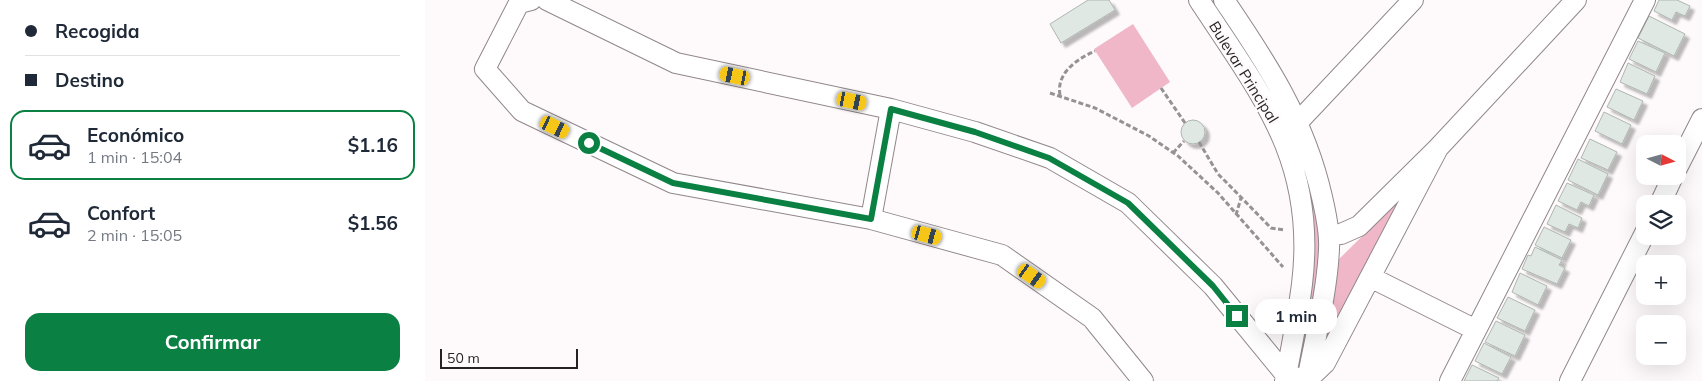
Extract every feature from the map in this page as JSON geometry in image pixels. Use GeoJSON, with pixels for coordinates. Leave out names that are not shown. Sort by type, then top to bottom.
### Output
{"type":"FeatureCollection","features":[{"type":"Feature","properties":{"kind":"street"},"geometry":{"type":"LineString","coordinates":[[531,0],[519,4],[485,69],[521,111],[673,183],[871,219],[1002,255],[1092,318],[1143,381]]}},
{"type":"Feature","properties":{"kind":"street"},"geometry":{"type":"LineString","coordinates":[[547,0],[676,63],[891,109],[975,132],[1049,158],[1128,203],[1213,286],[1285,378],[1307,380],[1325,363],[1372,278],[1438,148]]}},
{"type":"Feature","properties":{"kind":"street","name":"Bulevar Principal"},"geometry":{"type":"LineString","coordinates":[[1199,0],[1277,121],[1296,170],[1304,223],[1304,256],[1302,284],[1285,378]]}},
{"type":"Feature","properties":{"kind":"street"},"geometry":{"type":"LineString","coordinates":[[1298,122],[1413,0]]}},
{"type":"Feature","properties":{"kind":"street"},"geometry":{"type":"LineString","coordinates":[[1329,236],[1341,234],[1359,226],[1438,148],[1576,0]]}},
{"type":"Feature","properties":{"kind":"street"},"geometry":{"type":"LineString","coordinates":[[1450,381],[1645,0]]}},
{"type":"Feature","properties":{"kind":"street"},"geometry":{"type":"LineString","coordinates":[[1217,28],[1234,5]]}},
{"type":"Feature","properties":{"kind":"street","name":"Bulevar Principal"},"geometry":{"type":"LineString","coordinates":[[1234,5],[1298,122],[1319,182],[1328,220],[1327,273],[1307,380]]}},
{"type":"Feature","properties":{"kind":"street"},"geometry":{"type":"LineString","coordinates":[[871,219],[891,109]]}},
{"type":"Feature","properties":{"kind":"street"},"geometry":{"type":"LineString","coordinates":[[1686,150],[1702,119]]}},
{"type":"Feature","properties":{"kind":"street"},"geometry":{"type":"LineString","coordinates":[[1570,381],[1639,245]]}},
{"type":"Feature","properties":{"kind":"street"},"geometry":{"type":"LineString","coordinates":[[1372,278],[1476,330]]}},
{"type":"Feature","properties":{"kind":"path"},"geometry":{"type":"LineString","coordinates":[[1060,95],[1059,88],[1067,70],[1086,55],[1095,51]]}},
{"type":"Feature","properties":{"kind":"path"},"geometry":{"type":"LineString","coordinates":[[1161,88],[1185,123]]}},
{"type":"Feature","properties":{"kind":"path"},"geometry":{"type":"LineString","coordinates":[[1050,93],[1085,104],[1136,129],[1173,153],[1211,187],[1257,235],[1287,272]]}},
{"type":"Feature","properties":{"kind":"path"},"geometry":{"type":"LineString","coordinates":[[1173,153],[1184,141]]}},
{"type":"Feature","properties":{"kind":"path"},"geometry":{"type":"LineString","coordinates":[[1199,142],[1218,174],[1271,228],[1289,230]]}},
{"type":"Feature","properties":{"kind":"path"},"geometry":{"type":"LineString","coordinates":[[1237,215],[1241,197]]}},
{"type":"Feature","properties":{"kind":"shaded area"},"geometry":{"type":"Polygon","coordinates":[[[1133,24],[1170,82],[1132,108],[1094,49],[1133,24]]]}},
{"type":"Feature","properties":{"kind":"shaded area"},"geometry":{"type":"Polygon","coordinates":[[[1239,42],[1255,64],[1283,114],[1306,168],[1313,196],[1318,224],[1319,251],[1312,310],[1304,345],[1302,346],[1300,344],[1314,272],[1314,218],[1311,195],[1294,141],[1235,44],[1239,42]]]}},
{"type":"Feature","properties":{"kind":"shaded area"},"geometry":{"type":"Polygon","coordinates":[[[1399,200],[1402,201],[1325,343],[1324,333],[1336,262],[1399,200]]]}},
{"type":"Feature","properties":{"kind":"building"},"geometry":{"type":"Polygon","coordinates":[[[1088,0],[1109,0],[1115,10],[1061,43],[1050,24],[1088,0]]]}},
{"type":"Feature","properties":{"kind":"building"},"geometry":{"type":"Polygon","coordinates":[[[1659,0],[1677,0],[1690,6],[1685,16],[1676,12],[1672,20],[1654,11],[1659,0]]]}},
{"type":"Feature","properties":{"kind":"building"},"geometry":{"type":"Polygon","coordinates":[[[1649,16],[1685,34],[1674,56],[1638,38],[1649,16]]]}},
{"type":"Feature","properties":{"kind":"building"},"geometry":{"type":"Polygon","coordinates":[[[1638,41],[1665,53],[1656,72],[1629,59],[1638,41]]]}},
{"type":"Feature","properties":{"kind":"building"},"geometry":{"type":"Polygon","coordinates":[[[1628,63],[1655,76],[1647,94],[1620,82],[1628,63]]]}},
{"type":"Feature","properties":{"kind":"building"},"geometry":{"type":"Polygon","coordinates":[[[1616,89],[1643,101],[1634,120],[1607,107],[1616,89]]]}},
{"type":"Feature","properties":{"kind":"building"},"geometry":{"type":"Polygon","coordinates":[[[1604,112],[1631,125],[1622,144],[1595,131],[1604,112]]]}},
{"type":"Feature","properties":{"kind":"building"},"geometry":{"type":"Polygon","coordinates":[[[1193,120],[1202,123],[1205,132],[1202,141],[1193,144],[1184,141],[1181,132],[1184,123],[1193,120]]]}},
{"type":"Feature","properties":{"kind":"building"},"geometry":{"type":"Polygon","coordinates":[[[1590,139],[1617,152],[1608,170],[1581,158],[1590,139]]]}},
{"type":"Feature","properties":{"kind":"building"},"geometry":{"type":"Polygon","coordinates":[[[1578,159],[1608,174],[1598,195],[1568,180],[1578,159]]]}},
{"type":"Feature","properties":{"kind":"building"},"geometry":{"type":"Polygon","coordinates":[[[1567,183],[1594,195],[1589,206],[1581,202],[1577,210],[1558,201],[1567,183]]]}},
{"type":"Feature","properties":{"kind":"building"},"geometry":{"type":"Polygon","coordinates":[[[1556,205],[1582,218],[1578,228],[1569,224],[1565,232],[1547,224],[1556,205]]]}},
{"type":"Feature","properties":{"kind":"building"},"geometry":{"type":"Polygon","coordinates":[[[1544,227],[1571,240],[1562,258],[1535,245],[1544,227]]]}},
{"type":"Feature","properties":{"kind":"building"},"geometry":{"type":"Polygon","coordinates":[[[1535,247],[1562,260],[1559,265],[1565,268],[1557,284],[1522,269],[1528,255],[1531,256],[1535,247]]]}},
{"type":"Feature","properties":{"kind":"building"},"geometry":{"type":"Polygon","coordinates":[[[1520,273],[1547,286],[1538,305],[1512,292],[1520,273]]]}},
{"type":"Feature","properties":{"kind":"building"},"geometry":{"type":"Polygon","coordinates":[[[1508,297],[1535,310],[1525,331],[1497,318],[1508,297]]]}},
{"type":"Feature","properties":{"kind":"building"},"geometry":{"type":"Polygon","coordinates":[[[1496,321],[1525,335],[1515,356],[1485,342],[1496,321]]]}},
{"type":"Feature","properties":{"kind":"building"},"geometry":{"type":"Polygon","coordinates":[[[1484,343],[1511,357],[1502,374],[1475,361],[1484,343]]]}},
{"type":"Feature","properties":{"kind":"building"},"geometry":{"type":"Polygon","coordinates":[[[1472,365],[1499,378],[1497,381],[1464,381],[1472,365]]]}},
{"type":"Feature","properties":{"kind":"route"},"geometry":{"type":"LineString","coordinates":[[589,143],[673,183],[871,219],[891,109],[975,132],[1049,158],[1128,203],[1213,286],[1237,316]]}}]}
